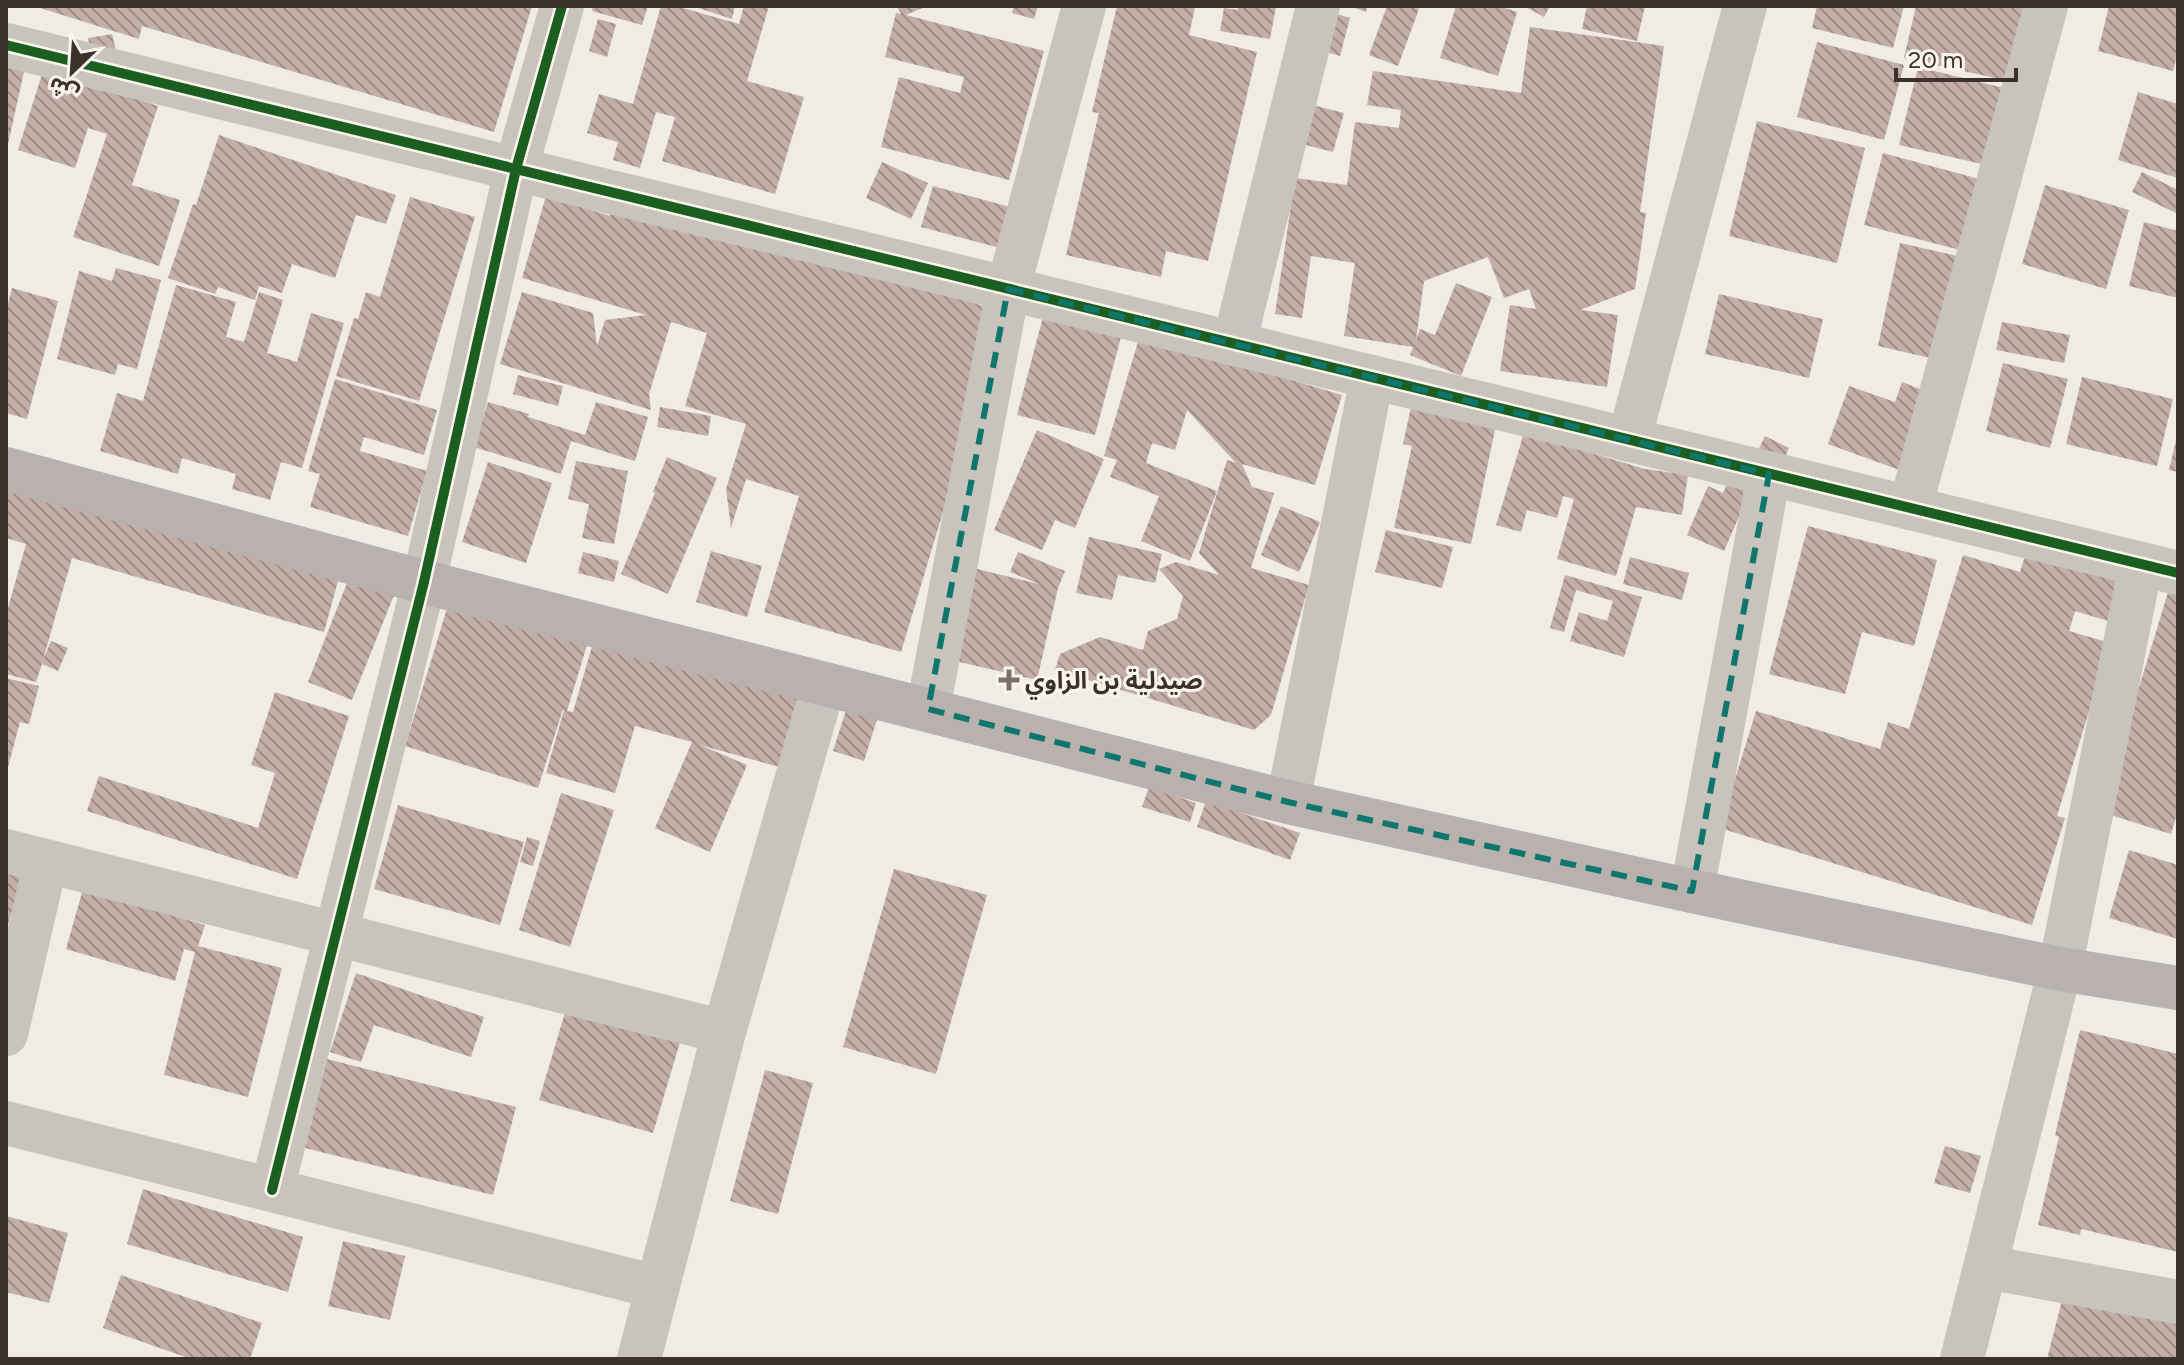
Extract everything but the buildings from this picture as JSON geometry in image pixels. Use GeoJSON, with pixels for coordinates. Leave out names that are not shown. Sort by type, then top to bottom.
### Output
{"type":"FeatureCollection","features":[{"type":"Feature","properties":{"kind":"main road"},"geometry":{"type":"LineString","coordinates":[[6,469],[424,582],[1288,802],[2060,969],[2178,988]]}},
{"type":"Feature","properties":{"kind":"street"},"geometry":{"type":"LineString","coordinates":[[272,1190],[424,582],[516,169],[562,6]]}},
{"type":"Feature","properties":{"kind":"street"},"geometry":{"type":"LineString","coordinates":[[928,709],[1008,289],[1084,6]]}},
{"type":"Feature","properties":{"kind":"street"},"geometry":{"type":"LineString","coordinates":[[1234,344],[1318,6]]}},
{"type":"Feature","properties":{"kind":"street"},"geometry":{"type":"LineString","coordinates":[[1629,440],[1745,6]]}},
{"type":"Feature","properties":{"kind":"street"},"geometry":{"type":"LineString","coordinates":[[1910,508],[2046,6]]}},
{"type":"Feature","properties":{"kind":"street"},"geometry":{"type":"LineString","coordinates":[[6,45],[2159,569],[1962,1359]]}},
{"type":"Feature","properties":{"kind":"street"},"geometry":{"type":"LineString","coordinates":[[1288,802],[1372,377]]}},
{"type":"Feature","properties":{"kind":"street"},"geometry":{"type":"LineString","coordinates":[[1692,891],[1769,474]]}},
{"type":"Feature","properties":{"kind":"street"},"geometry":{"type":"LineString","coordinates":[[639,1359],[724,1032],[824,684]]}},
{"type":"Feature","properties":{"kind":"street"},"geometry":{"type":"LineString","coordinates":[[6,1034],[26,856],[724,1032]]}},
{"type":"Feature","properties":{"kind":"street"},"geometry":{"type":"LineString","coordinates":[[6,1123],[657,1287]]}},
{"type":"Feature","properties":{"kind":"street"},"geometry":{"type":"LineString","coordinates":[[1986,1267],[2178,1302]]}},
{"type":"Feature","properties":{"kind":"highlighted area"},"geometry":{"type":"Polygon","coordinates":[[[1008,289],[1769,474],[1692,891],[1288,802],[928,709],[1008,289]]]}},
{"type":"Feature","properties":{"kind":"cycle path"},"geometry":{"type":"LineString","coordinates":[[272,1190],[424,582],[516,169],[562,6]]}},
{"type":"Feature","properties":{"kind":"cycle path"},"geometry":{"type":"LineString","coordinates":[[6,45],[2178,573]]}},
{"type":"Feature","properties":{"kind":"place","name":"صيدلية بن الزاوي"},"geometry":{"type":"Point","coordinates":[1009,680]}}]}
